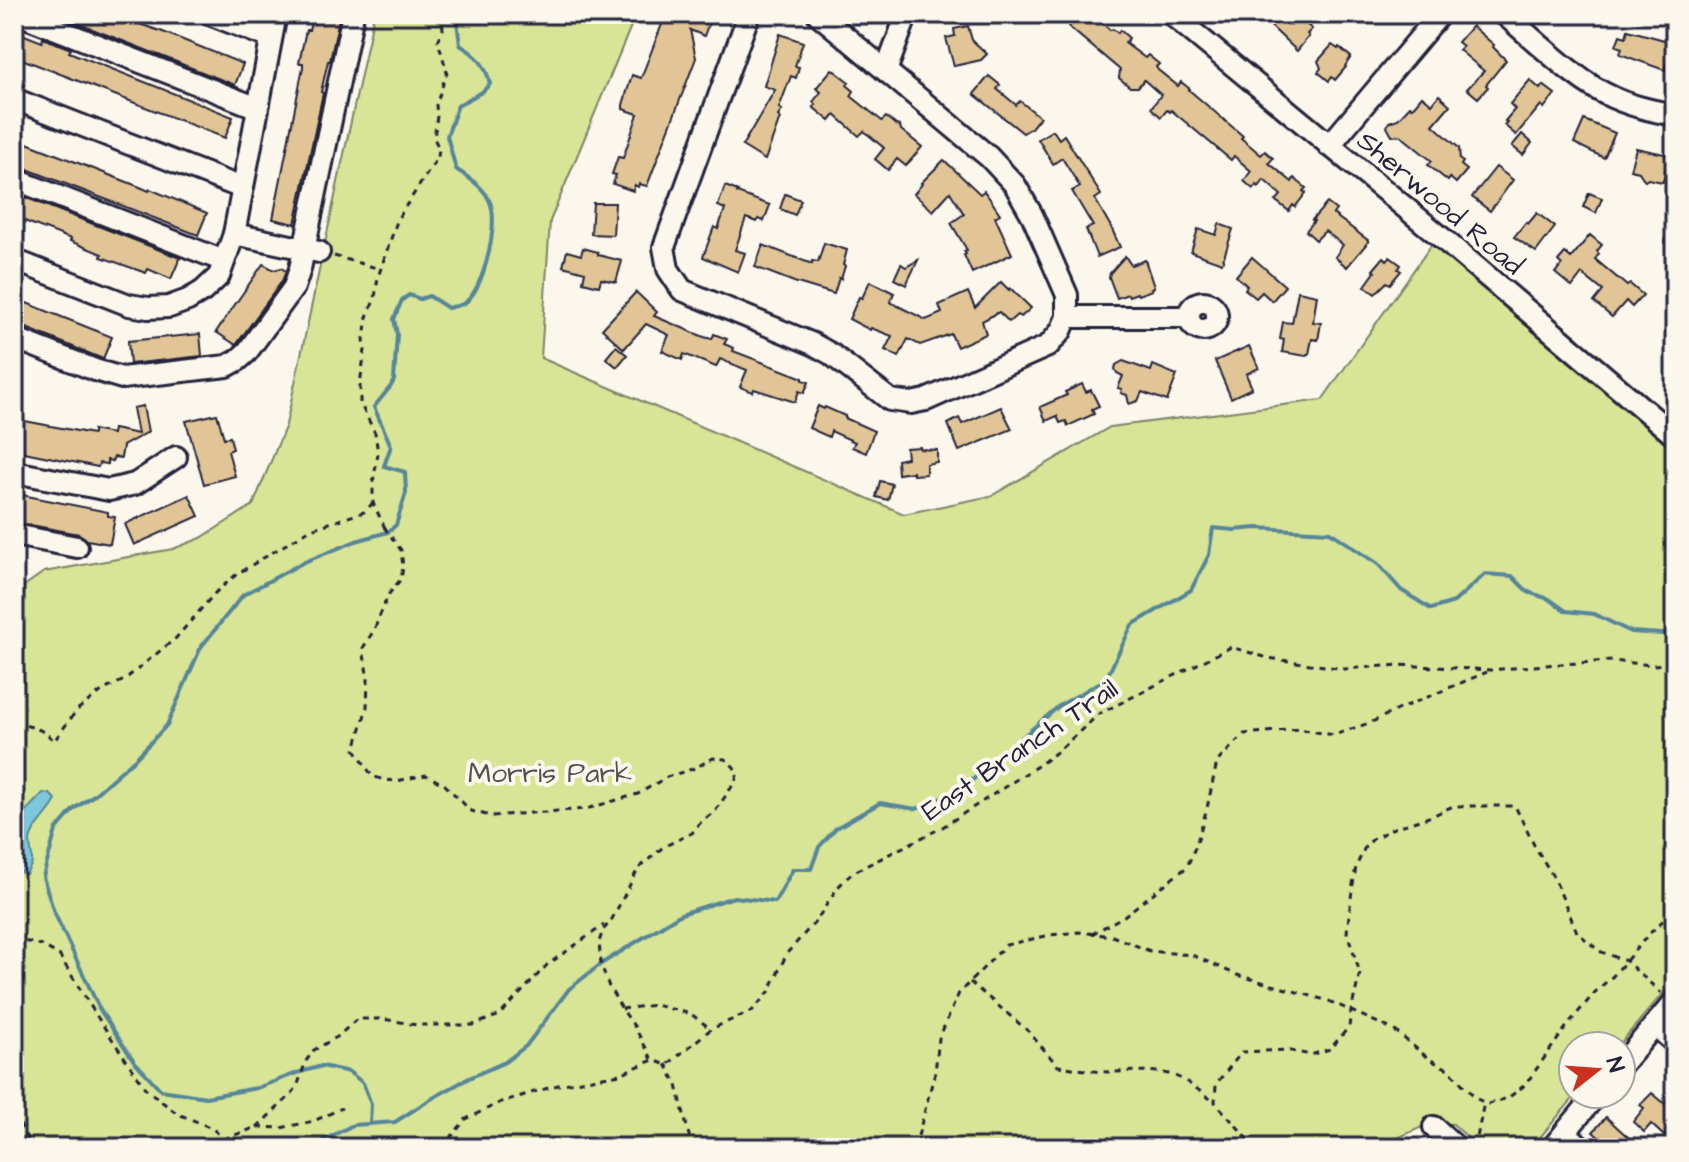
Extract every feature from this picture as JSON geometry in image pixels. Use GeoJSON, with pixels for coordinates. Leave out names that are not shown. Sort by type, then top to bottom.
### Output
{"type":"FeatureCollection","features":[{"type":"Feature","properties":{"kind":"street"},"geometry":{"type":"LineString","coordinates":[[18,14],[258,108]]}},
{"type":"Feature","properties":{"kind":"street"},"geometry":{"type":"LineString","coordinates":[[209,14],[271,38]]}},
{"type":"Feature","properties":{"kind":"street"},"geometry":{"type":"LineString","coordinates":[[14,260],[129,305],[148,308],[169,307],[188,300],[219,276],[234,234],[276,14]]}},
{"type":"Feature","properties":{"kind":"street"},"geometry":{"type":"LineString","coordinates":[[14,338],[122,378],[227,366],[247,352],[294,287],[311,251],[313,208],[353,14]]}},
{"type":"Feature","properties":{"kind":"street"},"geometry":{"type":"LineString","coordinates":[[749,14],[664,247],[668,269],[682,290],[813,344],[831,354],[890,400],[911,403],[926,400],[1048,346],[1061,331],[1067,317],[1067,295],[1032,215],[1015,185],[989,157],[818,14]]}},
{"type":"Feature","properties":{"kind":"street"},"geometry":{"type":"LineString","coordinates":[[886,71],[907,14]]}},
{"type":"Feature","properties":{"kind":"street","name":"Sherwood Road"},"geometry":{"type":"LineString","coordinates":[[1171,14],[1666,419],[1675,436]]}},
{"type":"Feature","properties":{"kind":"street"},"geometry":{"type":"LineString","coordinates":[[1329,146],[1440,14]]}},
{"type":"Feature","properties":{"kind":"street"},"geometry":{"type":"LineString","coordinates":[[1504,14],[1576,74],[1611,97],[1646,110],[1675,115]]}},
{"type":"Feature","properties":{"kind":"street"},"geometry":{"type":"LineString","coordinates":[[14,99],[242,188]]}},
{"type":"Feature","properties":{"kind":"street"},"geometry":{"type":"LineString","coordinates":[[14,179],[224,261]]}},
{"type":"Feature","properties":{"kind":"street"},"geometry":{"type":"LineString","coordinates":[[234,234],[311,251]]}},
{"type":"Feature","properties":{"kind":"street"},"geometry":{"type":"LineString","coordinates":[[1067,317],[1189,317]]}},
{"type":"Feature","properties":{"kind":"street"},"geometry":{"type":"LineString","coordinates":[[14,472],[109,490],[135,484],[176,457]]}},
{"type":"Feature","properties":{"kind":"street"},"geometry":{"type":"LineString","coordinates":[[14,535],[77,547]]}},
{"type":"Feature","properties":{"kind":"street"},"geometry":{"type":"LineString","coordinates":[[1637,1046],[1674,1002]]}},
{"type":"Feature","properties":{"kind":"street"},"geometry":{"type":"LineString","coordinates":[[1655,1025],[1675,1043]]}},
{"type":"Feature","properties":{"kind":"street"},"geometry":{"type":"LineString","coordinates":[[1582,1148],[1558,1140],[1583,1110]]}},
{"type":"Feature","properties":{"kind":"street"},"geometry":{"type":"LineString","coordinates":[[1434,1127],[1457,1148]]}},
{"type":"Feature","properties":{"kind":"path"},"geometry":{"type":"LineString","coordinates":[[442,14],[443,30],[438,41],[447,72],[436,105],[434,138],[439,149],[438,157],[398,218],[380,269],[364,338],[360,403],[375,433],[378,453],[373,503],[381,522],[401,550],[403,567],[401,579],[388,595],[363,648],[368,680],[367,707],[355,749],[372,776],[396,781],[426,775],[445,785],[471,811],[491,816],[586,809],[638,794],[667,777],[713,758],[725,759],[734,767],[737,775],[735,782],[716,810],[692,833],[663,847],[638,869],[599,942],[601,964],[609,987],[653,1060],[667,1065],[677,1085],[692,1148]]}},
{"type":"Feature","properties":{"kind":"path"},"geometry":{"type":"LineString","coordinates":[[311,251],[380,269]]}},
{"type":"Feature","properties":{"kind":"path"},"geometry":{"type":"LineString","coordinates":[[14,724],[27,725],[54,741],[77,710],[102,691],[124,680],[176,638],[215,593],[237,574],[311,529],[364,512],[373,503]]}},
{"type":"Feature","properties":{"kind":"path"},"geometry":{"type":"LineString","coordinates":[[384,527],[388,532]]}},
{"type":"Feature","properties":{"kind":"path","name":"East Branch Trail"},"geometry":{"type":"LineString","coordinates":[[667,1065],[711,1029],[752,1011],[769,992],[787,953],[852,873],[941,828],[1039,765],[1099,714],[1231,647],[1268,658],[1345,669],[1399,665],[1491,670],[1612,661],[1652,665],[1675,661]]}},
{"type":"Feature","properties":{"kind":"path"},"geometry":{"type":"LineString","coordinates":[[1092,934],[1124,916],[1187,867],[1203,820],[1217,762],[1244,734],[1299,729],[1334,735],[1372,722],[1491,670]]}},
{"type":"Feature","properties":{"kind":"path"},"geometry":{"type":"LineString","coordinates":[[1215,1102],[1216,1084],[1242,1052],[1286,1050],[1311,1055],[1330,1049],[1349,1027],[1360,973],[1347,932],[1356,867],[1365,847],[1391,829],[1453,806],[1515,806],[1554,878],[1577,932],[1599,951],[1626,961],[1674,1002]]}},
{"type":"Feature","properties":{"kind":"path"},"geometry":{"type":"LineString","coordinates":[[918,1148],[917,1140],[935,1072],[939,1038],[959,993],[1006,945],[1079,932],[1112,936],[1150,951],[1192,955],[1237,975],[1329,1001],[1394,1030],[1429,1059],[1448,1069],[1477,1099],[1488,1104],[1508,1098],[1525,1085],[1597,990],[1675,909]]}},
{"type":"Feature","properties":{"kind":"path"},"geometry":{"type":"LineString","coordinates":[[257,1127],[297,1087],[306,1061],[314,1050],[337,1037],[357,1019],[383,1019],[417,1025],[473,1025],[500,1015],[547,965],[611,921]]}},
{"type":"Feature","properties":{"kind":"path"},"geometry":{"type":"LineString","coordinates":[[14,944],[24,941],[41,945],[59,955],[145,1088],[176,1113],[212,1128],[224,1139]]}},
{"type":"Feature","properties":{"kind":"path"},"geometry":{"type":"LineString","coordinates":[[970,982],[1028,1031],[1058,1066],[1106,1072],[1150,1070],[1187,1081],[1215,1102],[1256,1148]]}},
{"type":"Feature","properties":{"kind":"path"},"geometry":{"type":"LineString","coordinates":[[622,1009],[655,1005],[691,1014],[711,1029]]}},
{"type":"Feature","properties":{"kind":"path"},"geometry":{"type":"LineString","coordinates":[[442,1148],[466,1119],[501,1102],[558,1085],[620,1074],[653,1060]]}},
{"type":"Feature","properties":{"kind":"path"},"geometry":{"type":"LineString","coordinates":[[1475,1148],[1484,1102]]}},
{"type":"Feature","properties":{"kind":"path"},"geometry":{"type":"LineString","coordinates":[[216,1148],[224,1139],[257,1127],[281,1128],[314,1121],[342,1108]]}},
{"type":"Feature","properties":{"kind":"path"},"geometry":{"type":"LineString","coordinates":[[14,1113],[32,1148]]}},
{"type":"Feature","properties":{"kind":"green space","name":"Morris Park"},"geometry":{"type":"Polygon","coordinates":[[[374,14],[636,14],[550,221],[541,358],[904,514],[991,496],[1110,427],[1322,400],[1437,237],[1655,423],[1675,420],[1675,979],[1632,1030],[1557,1030],[1557,1110],[1563,1110],[1531,1148],[1479,1148],[1453,1124],[1431,1123],[1375,1148],[14,1148],[14,593],[44,572],[173,549],[201,538],[253,505],[286,425],[374,14]]]}},
{"type":"Feature","properties":{"kind":"water"},"geometry":{"type":"Polygon","coordinates":[[[43,793],[50,794],[56,800],[31,837],[32,862],[26,874],[14,870],[14,820],[43,793]]]}},
{"type":"Feature","properties":{"kind":"building"},"geometry":{"type":"Polygon","coordinates":[[[54,14],[110,14],[243,64],[235,85],[54,14]]]}},
{"type":"Feature","properties":{"kind":"building"},"geometry":{"type":"Polygon","coordinates":[[[313,14],[340,14],[295,224],[273,219],[303,67],[303,63],[299,63],[313,14]]]}},
{"type":"Feature","properties":{"kind":"building"},"geometry":{"type":"Polygon","coordinates":[[[666,14],[712,14],[704,36],[690,30],[696,58],[647,186],[635,185],[633,191],[613,184],[616,175],[612,174],[618,157],[623,158],[638,114],[623,109],[623,105],[632,75],[641,78],[666,14]]]}},
{"type":"Feature","properties":{"kind":"building"},"geometry":{"type":"Polygon","coordinates":[[[1066,14],[1092,14],[1110,30],[1118,33],[1120,30],[1129,38],[1125,43],[1145,58],[1148,55],[1159,64],[1156,67],[1158,70],[1178,86],[1181,82],[1190,89],[1261,155],[1265,151],[1273,158],[1269,163],[1292,182],[1294,178],[1306,188],[1303,191],[1306,193],[1295,207],[1293,205],[1289,211],[1276,201],[1281,195],[1264,180],[1253,189],[1244,181],[1251,171],[1234,156],[1231,160],[1171,110],[1161,117],[1151,108],[1161,95],[1144,80],[1138,87],[1130,87],[1119,78],[1120,70],[1069,27],[1073,21],[1066,14]]]}},
{"type":"Feature","properties":{"kind":"building"},"geometry":{"type":"Polygon","coordinates":[[[1258,14],[1294,14],[1312,29],[1297,51],[1258,14]]]}},
{"type":"Feature","properties":{"kind":"building"},"geometry":{"type":"Polygon","coordinates":[[[968,26],[972,40],[987,54],[981,60],[954,66],[946,38],[955,36],[954,29],[968,26]]]}},
{"type":"Feature","properties":{"kind":"building"},"geometry":{"type":"Polygon","coordinates":[[[1472,26],[1506,60],[1478,98],[1467,89],[1484,71],[1459,50],[1463,46],[1458,42],[1472,26]]]}},
{"type":"Feature","properties":{"kind":"building"},"geometry":{"type":"Polygon","coordinates":[[[1628,30],[1675,43],[1664,70],[1620,54],[1622,48],[1616,46],[1620,35],[1626,37],[1628,30]]]}},
{"type":"Feature","properties":{"kind":"building"},"geometry":{"type":"Polygon","coordinates":[[[14,31],[42,42],[43,38],[71,49],[69,52],[233,117],[225,138],[14,56],[14,31]]]}},
{"type":"Feature","properties":{"kind":"building"},"geometry":{"type":"Polygon","coordinates":[[[780,34],[803,42],[795,66],[799,67],[796,78],[791,76],[765,160],[742,146],[775,90],[764,86],[780,34]]]}},
{"type":"Feature","properties":{"kind":"building"},"geometry":{"type":"Polygon","coordinates":[[[1332,45],[1351,57],[1335,80],[1332,77],[1329,81],[1318,72],[1321,68],[1318,61],[1332,45]]]}},
{"type":"Feature","properties":{"kind":"building"},"geometry":{"type":"Polygon","coordinates":[[[832,69],[849,82],[847,85],[854,91],[851,96],[882,121],[886,117],[900,126],[922,147],[906,166],[897,159],[888,170],[875,159],[884,148],[864,131],[859,136],[835,115],[830,121],[813,107],[821,92],[816,88],[832,69]]]}},
{"type":"Feature","properties":{"kind":"building"},"geometry":{"type":"Polygon","coordinates":[[[989,76],[1000,85],[997,89],[1016,105],[1020,101],[1040,117],[1031,128],[1023,133],[974,94],[989,76]]]}},
{"type":"Feature","properties":{"kind":"building"},"geometry":{"type":"Polygon","coordinates":[[[1530,80],[1540,89],[1543,85],[1555,94],[1544,108],[1541,105],[1516,135],[1504,125],[1505,121],[1515,109],[1510,104],[1530,80]]]}},
{"type":"Feature","properties":{"kind":"building"},"geometry":{"type":"Polygon","coordinates":[[[1439,95],[1450,105],[1433,125],[1459,148],[1461,165],[1467,170],[1456,183],[1450,178],[1448,181],[1428,165],[1432,161],[1400,135],[1392,136],[1387,127],[1389,122],[1398,119],[1410,106],[1412,108],[1422,96],[1432,104],[1439,95]]]}},
{"type":"Feature","properties":{"kind":"building"},"geometry":{"type":"Polygon","coordinates":[[[1584,120],[1615,133],[1604,158],[1574,143],[1584,120]]]}},
{"type":"Feature","properties":{"kind":"building"},"geometry":{"type":"Polygon","coordinates":[[[1053,130],[1059,139],[1064,135],[1101,195],[1095,199],[1120,247],[1097,257],[1086,229],[1093,226],[1072,191],[1080,187],[1062,158],[1053,164],[1038,139],[1053,130]]]}},
{"type":"Feature","properties":{"kind":"building"},"geometry":{"type":"Polygon","coordinates":[[[1522,134],[1532,143],[1523,155],[1512,146],[1522,134]]]}},
{"type":"Feature","properties":{"kind":"building"},"geometry":{"type":"Polygon","coordinates":[[[14,138],[207,213],[198,235],[14,164],[14,138]]]}},
{"type":"Feature","properties":{"kind":"building"},"geometry":{"type":"Polygon","coordinates":[[[1636,148],[1669,155],[1663,182],[1645,181],[1639,172],[1630,170],[1636,148]]]}},
{"type":"Feature","properties":{"kind":"building"},"geometry":{"type":"Polygon","coordinates":[[[944,160],[980,194],[984,191],[990,199],[1000,214],[995,217],[1012,254],[972,273],[964,255],[967,250],[951,223],[964,214],[950,192],[933,211],[914,194],[944,160]]]}},
{"type":"Feature","properties":{"kind":"building"},"geometry":{"type":"Polygon","coordinates":[[[1496,167],[1513,180],[1490,211],[1472,197],[1496,167]]]}},
{"type":"Feature","properties":{"kind":"building"},"geometry":{"type":"Polygon","coordinates":[[[725,186],[770,205],[764,221],[746,218],[735,250],[745,253],[738,272],[703,257],[714,227],[718,229],[725,209],[718,206],[725,186]]]}},
{"type":"Feature","properties":{"kind":"building"},"geometry":{"type":"Polygon","coordinates":[[[14,193],[180,258],[171,279],[148,269],[146,273],[101,257],[102,254],[71,239],[14,217],[14,193]]]}},
{"type":"Feature","properties":{"kind":"building"},"geometry":{"type":"Polygon","coordinates":[[[1589,193],[1602,198],[1596,213],[1583,207],[1589,193]]]}},
{"type":"Feature","properties":{"kind":"building"},"geometry":{"type":"Polygon","coordinates":[[[785,194],[801,200],[795,215],[780,209],[785,194]]]}},
{"type":"Feature","properties":{"kind":"building"},"geometry":{"type":"Polygon","coordinates":[[[593,203],[615,203],[613,235],[591,234],[593,203]]]}},
{"type":"Feature","properties":{"kind":"building"},"geometry":{"type":"Polygon","coordinates":[[[1327,203],[1336,210],[1333,214],[1369,241],[1347,267],[1335,257],[1343,245],[1325,231],[1316,240],[1306,231],[1327,203]]]}},
{"type":"Feature","properties":{"kind":"building"},"geometry":{"type":"Polygon","coordinates":[[[1537,213],[1555,227],[1536,252],[1514,237],[1537,213]]]}},
{"type":"Feature","properties":{"kind":"building"},"geometry":{"type":"Polygon","coordinates":[[[1219,224],[1233,229],[1222,263],[1191,252],[1198,229],[1216,235],[1219,224]]]}},
{"type":"Feature","properties":{"kind":"building"},"geometry":{"type":"Polygon","coordinates":[[[1590,235],[1602,245],[1595,259],[1643,295],[1632,307],[1626,301],[1612,317],[1594,302],[1603,291],[1582,274],[1572,287],[1555,273],[1562,265],[1558,261],[1565,253],[1571,258],[1590,235]]]}},
{"type":"Feature","properties":{"kind":"building"},"geometry":{"type":"Polygon","coordinates":[[[824,243],[847,250],[845,266],[834,294],[755,267],[763,245],[812,264],[812,261],[818,262],[824,243]]]}},
{"type":"Feature","properties":{"kind":"building"},"geometry":{"type":"Polygon","coordinates":[[[583,248],[622,261],[616,282],[601,279],[599,286],[583,282],[585,272],[563,266],[567,251],[581,255],[583,248]]]}},
{"type":"Feature","properties":{"kind":"building"},"geometry":{"type":"Polygon","coordinates":[[[1125,256],[1131,265],[1145,260],[1154,287],[1152,290],[1117,298],[1109,277],[1125,256]]]}},
{"type":"Feature","properties":{"kind":"building"},"geometry":{"type":"Polygon","coordinates":[[[1252,257],[1285,286],[1272,301],[1262,292],[1256,298],[1236,276],[1252,257]]]}},
{"type":"Feature","properties":{"kind":"building"},"geometry":{"type":"Polygon","coordinates":[[[1384,257],[1387,260],[1390,257],[1401,265],[1398,269],[1401,271],[1390,284],[1387,282],[1375,294],[1365,286],[1384,257]]]}},
{"type":"Feature","properties":{"kind":"building"},"geometry":{"type":"Polygon","coordinates":[[[918,260],[906,285],[894,279],[901,264],[906,267],[918,260]]]}},
{"type":"Feature","properties":{"kind":"building"},"geometry":{"type":"Polygon","coordinates":[[[263,264],[274,270],[281,268],[286,271],[236,345],[216,332],[263,264]]]}},
{"type":"Feature","properties":{"kind":"building"},"geometry":{"type":"Polygon","coordinates":[[[870,281],[894,293],[890,302],[926,320],[942,313],[939,305],[968,292],[975,308],[1001,282],[1031,308],[1009,322],[999,312],[982,321],[986,334],[957,347],[951,334],[920,345],[908,339],[899,357],[885,350],[892,336],[870,330],[849,319],[870,281]]]}},
{"type":"Feature","properties":{"kind":"building"},"geometry":{"type":"Polygon","coordinates":[[[1298,291],[1317,295],[1313,322],[1321,323],[1318,340],[1312,339],[1306,356],[1282,352],[1284,340],[1280,339],[1283,322],[1292,323],[1298,291]]]}},
{"type":"Feature","properties":{"kind":"building"},"geometry":{"type":"Polygon","coordinates":[[[636,292],[657,312],[654,316],[704,337],[712,339],[714,334],[727,339],[724,344],[734,348],[733,351],[803,378],[809,382],[804,393],[799,391],[795,402],[740,387],[747,370],[720,359],[716,367],[684,354],[682,360],[662,351],[669,335],[646,324],[624,349],[602,329],[636,292]]]}},
{"type":"Feature","properties":{"kind":"building"},"geometry":{"type":"Polygon","coordinates":[[[14,298],[112,337],[103,359],[14,323],[14,298]]]}},
{"type":"Feature","properties":{"kind":"building"},"geometry":{"type":"Polygon","coordinates":[[[200,334],[202,356],[130,364],[128,341],[200,334]]]}},
{"type":"Feature","properties":{"kind":"building"},"geometry":{"type":"Polygon","coordinates":[[[616,346],[627,355],[617,367],[606,358],[616,346]]]}},
{"type":"Feature","properties":{"kind":"building"},"geometry":{"type":"Polygon","coordinates":[[[1249,346],[1259,368],[1246,374],[1252,388],[1231,398],[1215,361],[1249,346]]]}},
{"type":"Feature","properties":{"kind":"building"},"geometry":{"type":"Polygon","coordinates":[[[1123,361],[1151,371],[1153,365],[1177,375],[1167,401],[1142,392],[1138,401],[1129,404],[1127,395],[1118,388],[1123,376],[1115,369],[1123,361]]]}},
{"type":"Feature","properties":{"kind":"building"},"geometry":{"type":"Polygon","coordinates":[[[1082,384],[1086,392],[1091,390],[1099,406],[1092,409],[1094,414],[1068,426],[1066,421],[1060,423],[1057,416],[1046,421],[1040,407],[1067,395],[1065,392],[1082,384]]]}},
{"type":"Feature","properties":{"kind":"building"},"geometry":{"type":"Polygon","coordinates":[[[143,406],[148,432],[123,446],[121,458],[107,460],[107,464],[99,463],[98,467],[14,450],[14,419],[93,434],[93,430],[112,434],[113,429],[138,434],[133,408],[143,406]]]}},
{"type":"Feature","properties":{"kind":"building"},"geometry":{"type":"Polygon","coordinates":[[[818,406],[874,431],[866,453],[852,447],[855,442],[831,431],[829,437],[809,428],[818,406]]]}},
{"type":"Feature","properties":{"kind":"building"},"geometry":{"type":"Polygon","coordinates":[[[1001,407],[1012,429],[959,451],[948,424],[959,418],[962,424],[1001,407]]]}},
{"type":"Feature","properties":{"kind":"building"},"geometry":{"type":"Polygon","coordinates":[[[217,414],[224,438],[230,437],[233,449],[228,451],[235,476],[204,484],[186,421],[217,414]]]}},
{"type":"Feature","properties":{"kind":"building"},"geometry":{"type":"Polygon","coordinates":[[[906,448],[937,450],[937,462],[926,464],[926,474],[898,474],[897,460],[907,458],[906,448]]]}},
{"type":"Feature","properties":{"kind":"building"},"geometry":{"type":"Polygon","coordinates":[[[880,481],[892,484],[888,500],[876,497],[880,481]]]}},
{"type":"Feature","properties":{"kind":"building"},"geometry":{"type":"Polygon","coordinates":[[[189,495],[199,516],[134,545],[125,524],[189,495]]]}},
{"type":"Feature","properties":{"kind":"building"},"geometry":{"type":"Polygon","coordinates":[[[14,496],[108,512],[108,516],[115,517],[110,544],[87,540],[79,534],[14,522],[14,496]]]}},
{"type":"Feature","properties":{"kind":"building"},"geometry":{"type":"Polygon","coordinates":[[[1652,1093],[1675,1112],[1675,1138],[1668,1132],[1664,1136],[1651,1124],[1644,1132],[1633,1122],[1644,1108],[1640,1105],[1652,1093]]]}},
{"type":"Feature","properties":{"kind":"building"},"geometry":{"type":"Polygon","coordinates":[[[1606,1117],[1629,1138],[1620,1148],[1611,1148],[1593,1132],[1606,1117]]]}},
{"type":"Feature","properties":{"kind":"waterway"},"geometry":{"type":"LineString","coordinates":[[370,1124],[371,1104],[363,1083],[349,1072],[322,1066],[257,1088],[206,1097],[161,1090],[134,1061],[100,1010],[54,912],[43,877],[56,830],[74,809],[136,758],[167,725],[201,647],[243,595],[302,563],[388,532],[396,525],[406,493],[405,472],[384,466],[391,446],[374,407],[394,380],[397,334],[394,319],[402,300],[409,295],[420,299],[429,296],[448,308],[466,302],[484,271],[493,227],[489,199],[477,184],[456,169],[447,136],[458,105],[490,84],[480,61],[460,45],[458,14]]}},
{"type":"Feature","properties":{"kind":"waterway"},"geometry":{"type":"LineString","coordinates":[[314,1148],[353,1125],[395,1122],[469,1078],[505,1062],[526,1046],[569,989],[601,964],[681,914],[734,897],[775,902],[793,869],[811,869],[819,847],[836,828],[880,803],[916,809],[962,789],[1059,706],[1106,679],[1132,625],[1191,590],[1209,555],[1213,528],[1330,532],[1378,564],[1401,590],[1431,609],[1454,602],[1485,574],[1512,576],[1528,592],[1549,599],[1566,611],[1594,614],[1631,632],[1675,632]]}}]}
